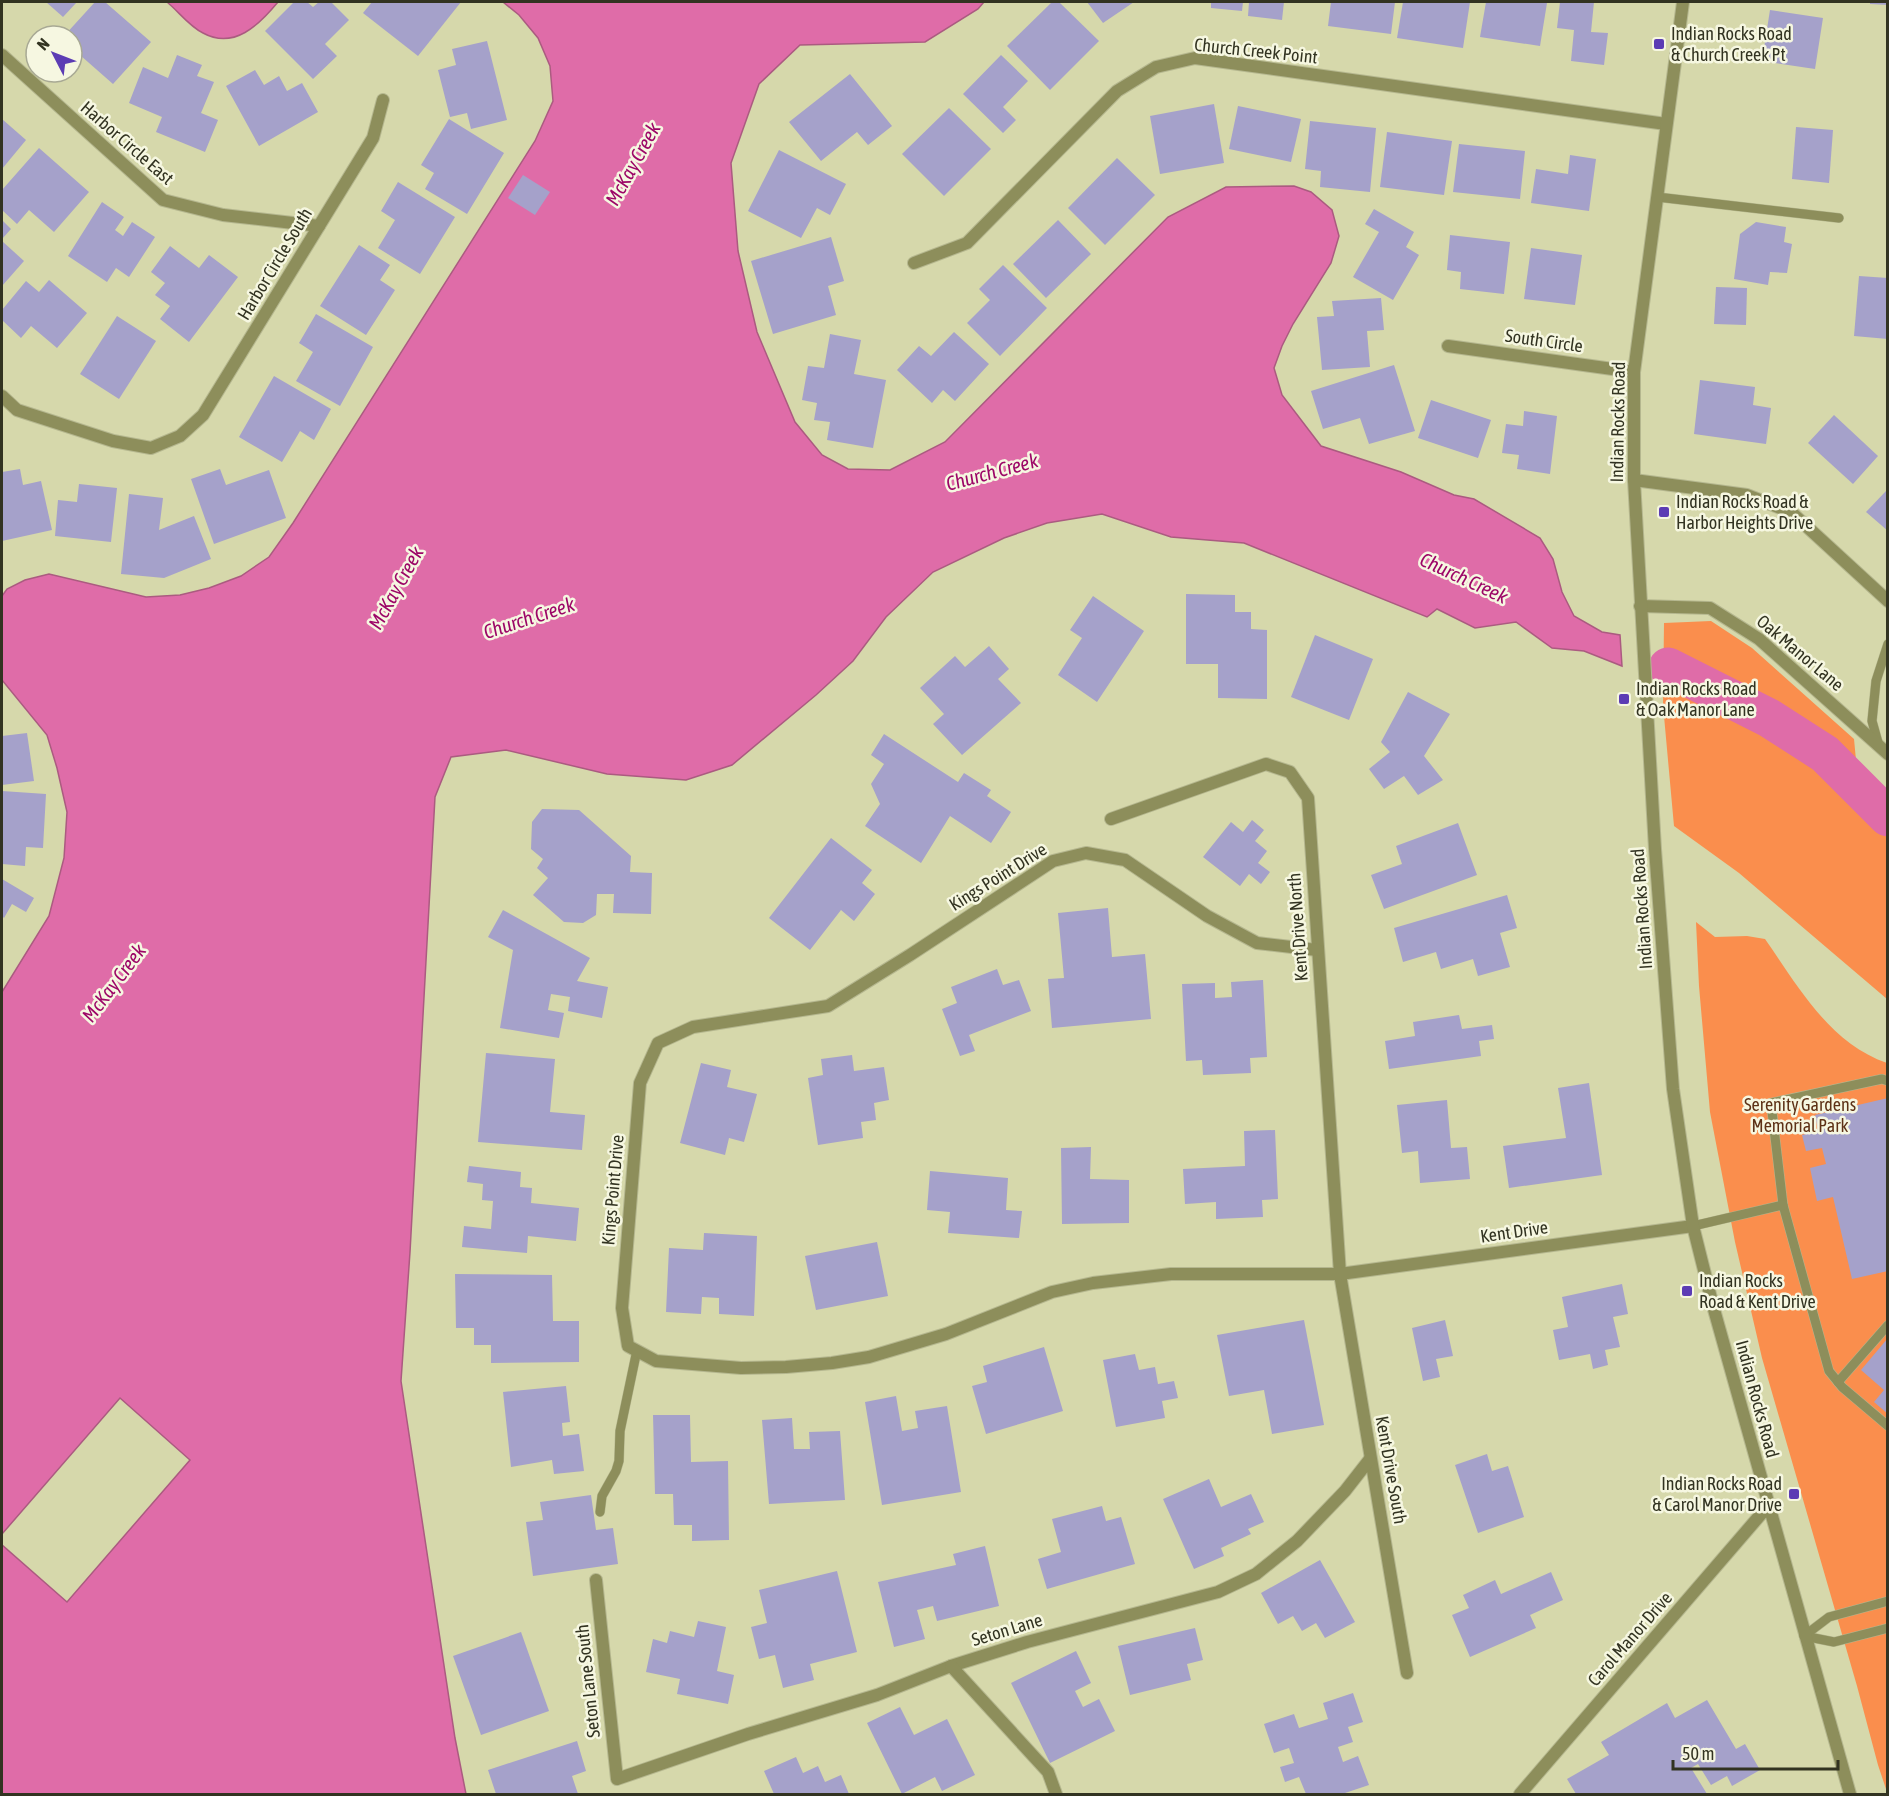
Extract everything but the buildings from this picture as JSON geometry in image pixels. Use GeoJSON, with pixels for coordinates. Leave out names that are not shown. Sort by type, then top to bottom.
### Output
{"type":"FeatureCollection","features":[{"type":"Feature","properties":{"kind":"street","name":"Indian Rocks Road"},"geometry":{"type":"LineString","coordinates":[[1683,2],[1634,372],[1634,480],[1640,606],[1673,1089],[1694,1226],[1768,1506],[1850,1794]]}},
{"type":"Feature","properties":{"kind":"street","name":"Harbor Circle East"},"geometry":{"type":"LineString","coordinates":[[2,55],[163,200],[223,215],[319,226]]}},
{"type":"Feature","properties":{"kind":"street","name":"Church Creek Point"},"geometry":{"type":"LineString","coordinates":[[914,263],[967,243],[1117,91],[1156,67],[1196,58],[1666,124]]}},
{"type":"Feature","properties":{"kind":"street","name":"Harbor Circle South"},"geometry":{"type":"LineString","coordinates":[[2,396],[17,410],[113,441],[151,448],[180,436],[203,415],[373,138],[383,100]]}},
{"type":"Feature","properties":{"kind":"street","name":"South Circle"},"geometry":{"type":"LineString","coordinates":[[1448,346],[1634,372]]}},
{"type":"Feature","properties":{"kind":"street"},"geometry":{"type":"LineString","coordinates":[[1634,480],[1747,495],[1791,512],[1887,601]]}},
{"type":"Feature","properties":{"kind":"street","name":"Oak Manor Lane"},"geometry":{"type":"LineString","coordinates":[[1640,606],[1710,608],[1759,639],[1883,750]]}},
{"type":"Feature","properties":{"kind":"street","name":"Kent Drive North"},"geometry":{"type":"LineString","coordinates":[[1111,819],[1266,764],[1290,772],[1308,798],[1340,1274]]}},
{"type":"Feature","properties":{"kind":"street","name":"Kings Point Drive"},"geometry":{"type":"LineString","coordinates":[[637,1350],[628,1346],[622,1308],[640,1083],[658,1043],[693,1027],[828,1006],[1053,861],[1086,853],[1125,860],[1207,916],[1257,943],[1317,950]]}},
{"type":"Feature","properties":{"kind":"street","name":"Kent Drive"},"geometry":{"type":"LineString","coordinates":[[1340,1274],[1694,1226]]}},
{"type":"Feature","properties":{"kind":"street"},"geometry":{"type":"LineString","coordinates":[[637,1350],[656,1361],[741,1368],[832,1363],[869,1357],[946,1334],[1052,1292],[1093,1283],[1171,1274],[1340,1274]]}},
{"type":"Feature","properties":{"kind":"street","name":"Kent Drive South"},"geometry":{"type":"LineString","coordinates":[[1340,1274],[1407,1672]]}},
{"type":"Feature","properties":{"kind":"street","name":"Seton Lane"},"geometry":{"type":"LineString","coordinates":[[617,1779],[748,1734],[877,1695],[951,1666],[1027,1642],[1218,1592],[1256,1574],[1297,1541],[1345,1491],[1370,1459]]}},
{"type":"Feature","properties":{"kind":"street","name":"Carol Manor Drive"},"geometry":{"type":"LineString","coordinates":[[1520,1794],[1768,1506]]}},
{"type":"Feature","properties":{"kind":"street","name":"Seton Lane South"},"geometry":{"type":"LineString","coordinates":[[596,1580],[617,1779]]}},
{"type":"Feature","properties":{"kind":"street"},"geometry":{"type":"LineString","coordinates":[[951,1666],[1048,1772],[1056,1794]]}},
{"type":"Feature","properties":{"kind":"lane"},"geometry":{"type":"LineString","coordinates":[[1657,197],[1839,218]]}},
{"type":"Feature","properties":{"kind":"lane"},"geometry":{"type":"LineString","coordinates":[[1883,750],[1872,721],[1876,681],[1887,644]]}},
{"type":"Feature","properties":{"kind":"lane"},"geometry":{"type":"LineString","coordinates":[[1887,1081],[1881,1079],[1771,1103],[1783,1205],[1829,1371],[1887,1426]]}},
{"type":"Feature","properties":{"kind":"lane"},"geometry":{"type":"LineString","coordinates":[[1694,1226],[1783,1205]]}},
{"type":"Feature","properties":{"kind":"lane"},"geometry":{"type":"LineString","coordinates":[[1838,1382],[1887,1325]]}},
{"type":"Feature","properties":{"kind":"lane"},"geometry":{"type":"LineString","coordinates":[[600,1512],[602,1496],[619,1461],[623,1415],[637,1350]]}},
{"type":"Feature","properties":{"kind":"lane"},"geometry":{"type":"LineString","coordinates":[[1804,1636],[1829,1617],[1887,1601]]}},
{"type":"Feature","properties":{"kind":"lane"},"geometry":{"type":"LineString","coordinates":[[1804,1636],[1834,1642],[1887,1628]]}},
{"type":"Feature","properties":{"kind":"green space"},"geometry":{"type":"Polygon","coordinates":[[[1711,621],[1752,648],[1854,739],[1858,781],[1887,816],[1887,999],[1739,873],[1674,826],[1663,705],[1664,623],[1711,621]]]}},
{"type":"Feature","properties":{"kind":"green space","name":"Serenity Gardens Memorial Park"},"geometry":{"type":"Polygon","coordinates":[[[1696,922],[1715,937],[1747,936],[1765,939],[1803,994],[1832,1027],[1866,1054],[1887,1063],[1887,1792],[1762,1358],[1735,1242],[1710,1112],[1696,922]]]}},
{"type":"Feature","properties":{"kind":"water"},"geometry":{"type":"Polygon","coordinates":[[[167,2],[278,2],[254,26],[235,37],[225,39],[198,30],[167,2]]]}},
{"type":"Feature","properties":{"kind":"water","name":"McKay Creek"},"geometry":{"type":"Polygon","coordinates":[[[503,2],[984,2],[978,9],[925,42],[800,45],[759,84],[731,163],[738,251],[757,332],[795,422],[822,455],[848,469],[890,470],[945,442],[1168,217],[1226,187],[1294,186],[1311,192],[1332,210],[1339,236],[1331,263],[1293,324],[1274,368],[1282,395],[1321,446],[1401,472],[1454,495],[1474,499],[1540,538],[1553,559],[1562,592],[1574,616],[1602,632],[1620,635],[1622,666],[1584,651],[1552,648],[1516,622],[1475,628],[1437,609],[1427,617],[1244,543],[1171,537],[1102,514],[1047,523],[1004,538],[933,572],[886,617],[853,661],[732,765],[686,780],[607,774],[506,750],[451,757],[435,797],[401,1381],[455,1738],[466,1794],[2,1794],[2,1545],[67,1602],[190,1460],[120,1398],[2,1534],[2,992],[49,916],[64,858],[67,812],[47,735],[2,680],[2,596],[7,589],[25,580],[49,574],[146,597],[180,595],[209,588],[241,576],[269,557],[293,523],[535,141],[553,101],[550,66],[538,38],[519,15],[503,2]]]}},
{"type":"Feature","properties":{"kind":"waterway","name":"Church Creek"},"geometry":{"type":"LineString","coordinates":[[1668,667],[1769,718],[1825,754],[1888,817]]}},
{"type":"Feature","properties":{"kind":"place","name":"Indian Rocks Road & Church Creek Pt"},"geometry":{"type":"Point","coordinates":[1659,44]}},
{"type":"Feature","properties":{"kind":"place","name":"Indian Rocks Road & Harbor Heights Drive"},"geometry":{"type":"Point","coordinates":[1664,512]}},
{"type":"Feature","properties":{"kind":"place","name":"Indian Rocks Road & Oak Manor Lane"},"geometry":{"type":"Point","coordinates":[1624,699]}},
{"type":"Feature","properties":{"kind":"place","name":"Indian Rocks Road & Kent Drive"},"geometry":{"type":"Point","coordinates":[1687,1291]}},
{"type":"Feature","properties":{"kind":"place","name":"Indian Rocks Road & Carol Manor Drive"},"geometry":{"type":"Point","coordinates":[1794,1494]}}]}
